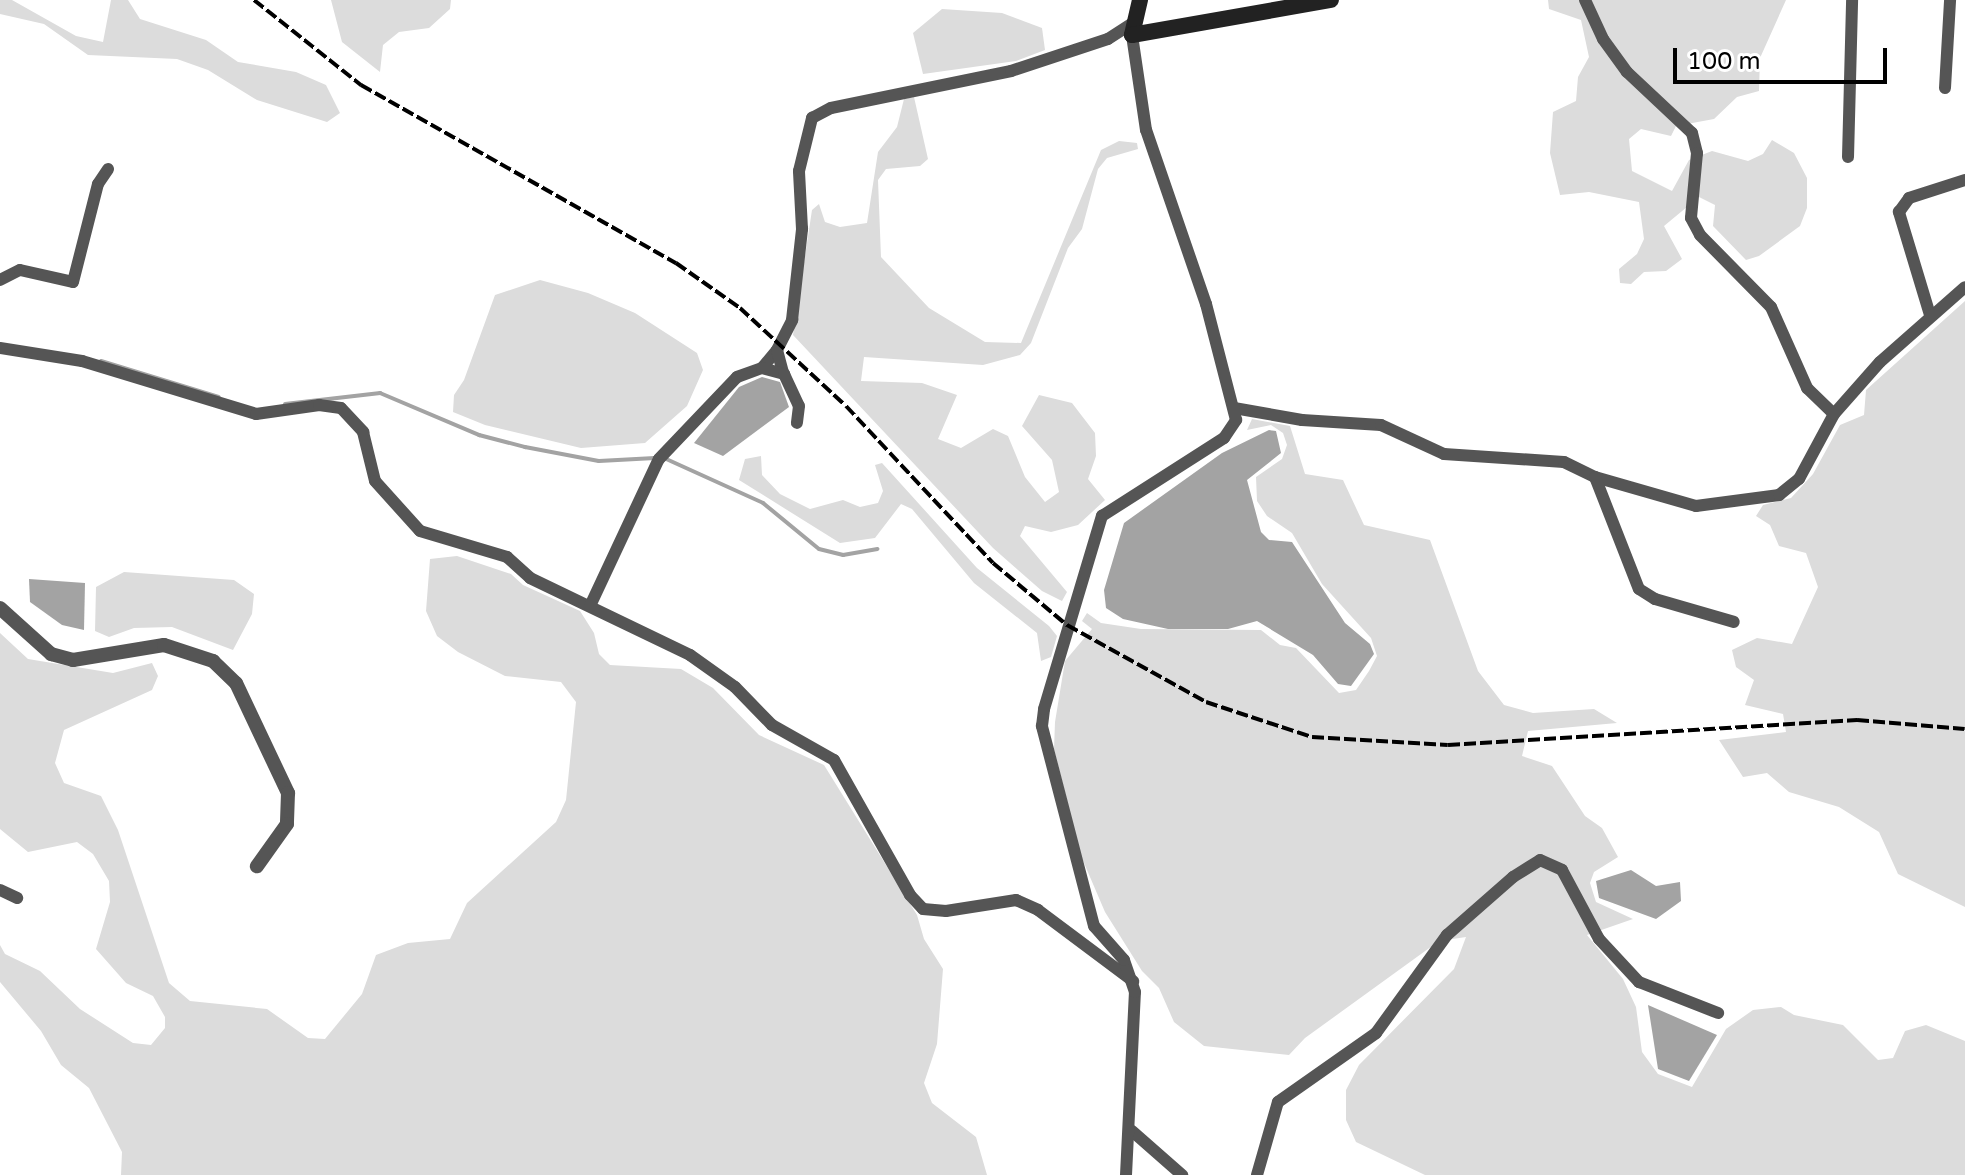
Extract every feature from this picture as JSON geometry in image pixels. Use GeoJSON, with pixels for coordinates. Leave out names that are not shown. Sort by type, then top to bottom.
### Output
{"type":"FeatureCollection","features":[{"type":"Feature","properties":{"kind":"main road"},"geometry":{"type":"LineString","coordinates":[[1140,0],[1132,29],[1331,0]]}},
{"type":"Feature","properties":{"kind":"street"},"geometry":{"type":"LineString","coordinates":[[1585,0],[1603,39],[1627,72],[1692,133],[1697,153],[1691,218],[1700,235],[1771,307],[1807,388],[1834,414]]}},
{"type":"Feature","properties":{"kind":"street"},"geometry":{"type":"LineString","coordinates":[[1848,157],[1852,0]]}},
{"type":"Feature","properties":{"kind":"street"},"geometry":{"type":"LineString","coordinates":[[1945,88],[1950,0]]}},
{"type":"Feature","properties":{"kind":"street"},"geometry":{"type":"LineString","coordinates":[[590,606],[673,439],[737,377],[762,368],[777,350],[792,320],[802,229],[799,171],[812,118],[831,108],[1011,71],[1132,29],[1146,130],[1206,304],[1234,408],[1234,430],[1102,516],[1044,709],[1042,726],[1094,926],[1124,960],[1133,981],[1132,1131],[1126,1175]]}},
{"type":"Feature","properties":{"kind":"street"},"geometry":{"type":"LineString","coordinates":[[0,280],[20,270],[73,282],[98,184],[108,169]]}},
{"type":"Feature","properties":{"kind":"street"},"geometry":{"type":"LineString","coordinates":[[1930,315],[1899,212],[1909,198],[1965,180]]}},
{"type":"Feature","properties":{"kind":"street"},"geometry":{"type":"LineString","coordinates":[[1234,408],[1302,420],[1381,425],[1444,454],[1564,462],[1595,477],[1696,506],[1779,495],[1799,479],[1834,414],[1930,315],[1965,287]]}},
{"type":"Feature","properties":{"kind":"street"},"geometry":{"type":"LineString","coordinates":[[0,348],[82,361],[256,414],[319,405],[341,408],[363,432],[375,481],[420,531],[507,557],[530,578],[690,655],[735,687],[772,725],[834,760],[910,895],[923,909],[1016,900],[1038,910],[1133,981]]}},
{"type":"Feature","properties":{"kind":"street"},"geometry":{"type":"LineString","coordinates":[[777,350],[783,373],[799,406],[797,423]]}},
{"type":"Feature","properties":{"kind":"street"},"geometry":{"type":"LineString","coordinates":[[762,368],[783,373]]}},
{"type":"Feature","properties":{"kind":"street"},"geometry":{"type":"LineString","coordinates":[[1595,477],[1639,589],[1655,599],[1734,622]]}},
{"type":"Feature","properties":{"kind":"street"},"geometry":{"type":"LineString","coordinates":[[0,608],[51,654],[84,659],[164,645],[213,661],[236,683],[252,708],[288,793],[287,824],[257,866]]}},
{"type":"Feature","properties":{"kind":"street"},"geometry":{"type":"LineString","coordinates":[[1257,1175],[1278,1102],[1376,1033],[1447,935],[1513,877],[1540,860],[1562,870],[1599,939],[1639,982],[1718,1013]]}},
{"type":"Feature","properties":{"kind":"street"},"geometry":{"type":"LineString","coordinates":[[0,890],[17,898]]}},
{"type":"Feature","properties":{"kind":"street"},"geometry":{"type":"LineString","coordinates":[[1132,1131],[1182,1175]]}},
{"type":"Feature","properties":{"kind":"shaded area"},"geometry":{"type":"Polygon","coordinates":[[[0,0],[12,0],[76,36],[103,42],[111,0],[128,0],[140,19],[206,40],[238,62],[296,72],[326,85],[340,113],[327,122],[257,100],[208,70],[177,59],[88,55],[44,24],[0,14],[0,0]]]}},
{"type":"Feature","properties":{"kind":"shaded area"},"geometry":{"type":"Polygon","coordinates":[[[331,0],[451,0],[450,9],[429,28],[399,32],[383,45],[380,72],[342,42],[331,0]]]}},
{"type":"Feature","properties":{"kind":"shaded area"},"geometry":{"type":"Polygon","coordinates":[[[1548,0],[1786,0],[1760,58],[1759,91],[1737,97],[1714,119],[1676,126],[1671,136],[1641,129],[1629,139],[1632,171],[1672,191],[1689,160],[1712,151],[1748,161],[1763,154],[1772,140],[1794,153],[1807,178],[1807,208],[1800,226],[1759,256],[1746,260],[1713,226],[1715,205],[1699,197],[1664,226],[1682,259],[1666,271],[1644,272],[1631,284],[1620,283],[1619,269],[1637,254],[1644,239],[1639,202],[1589,192],[1560,195],[1550,153],[1553,112],[1576,101],[1578,77],[1589,57],[1581,20],[1549,9],[1548,0]]]}},
{"type":"Feature","properties":{"kind":"shaded area"},"geometry":{"type":"Polygon","coordinates":[[[942,9],[1002,13],[1042,28],[1045,50],[1016,61],[923,74],[913,33],[942,9]]]}},
{"type":"Feature","properties":{"kind":"shaded area"},"geometry":{"type":"Polygon","coordinates":[[[914,97],[928,159],[920,166],[886,169],[878,180],[881,257],[929,308],[985,342],[1021,343],[1101,150],[1119,141],[1137,143],[1138,149],[1107,158],[1098,169],[1082,229],[1068,248],[1031,343],[1020,355],[983,365],[864,357],[861,381],[922,383],[957,395],[938,439],[961,448],[993,429],[1008,436],[1025,477],[1045,502],[1059,492],[1052,460],[1022,426],[1039,395],[1072,403],[1095,433],[1096,456],[1088,479],[1105,500],[1078,525],[1051,532],[1025,526],[1020,536],[1067,592],[1062,601],[1042,591],[993,548],[793,335],[812,210],[819,204],[825,222],[840,227],[867,223],[878,152],[897,127],[904,99],[914,97]]]}},
{"type":"Feature","properties":{"kind":"shaded area"},"geometry":{"type":"Polygon","coordinates":[[[540,280],[588,293],[635,313],[697,353],[703,370],[687,406],[645,443],[581,448],[485,425],[453,412],[454,395],[464,380],[495,295],[540,280]]]}},
{"type":"Feature","properties":{"kind":"shaded area"},"geometry":{"type":"Polygon","coordinates":[[[1965,301],[1965,907],[1898,874],[1879,832],[1839,807],[1789,792],[1767,773],[1743,777],[1719,740],[1786,732],[1783,714],[1745,705],[1754,680],[1736,667],[1732,650],[1757,638],[1792,644],[1818,587],[1806,553],[1779,546],[1770,525],[1756,516],[1763,505],[1791,498],[1813,474],[1840,425],[1864,415],[1866,390],[1965,301]]]}},
{"type":"Feature","properties":{"kind":"shaded area"},"geometry":{"type":"Polygon","coordinates":[[[762,377],[780,382],[789,407],[723,456],[694,443],[739,387],[762,377]]]}},
{"type":"Feature","properties":{"kind":"shaded area"},"geometry":{"type":"Polygon","coordinates":[[[1252,419],[1290,426],[1305,474],[1343,480],[1364,525],[1430,540],[1478,671],[1504,705],[1533,713],[1594,709],[1617,723],[1528,731],[1522,756],[1552,766],[1585,816],[1602,828],[1618,857],[1594,872],[1590,883],[1596,902],[1633,919],[1587,935],[1623,979],[1636,1007],[1642,1052],[1658,1074],[1692,1087],[1726,1029],[1753,1010],[1781,1007],[1794,1015],[1843,1025],[1878,1060],[1893,1058],[1905,1031],[1926,1025],[1965,1041],[1965,1175],[1425,1175],[1356,1142],[1346,1120],[1346,1090],[1359,1065],[1454,969],[1466,937],[1439,941],[1305,1038],[1289,1055],[1204,1046],[1174,1022],[1159,988],[1142,971],[1105,912],[1081,856],[1054,749],[1055,722],[1065,661],[1092,629],[1082,621],[1087,613],[1101,623],[1141,629],[1261,630],[1280,645],[1296,648],[1339,693],[1356,690],[1369,671],[1377,656],[1371,638],[1322,584],[1292,533],[1267,516],[1257,501],[1256,477],[1282,459],[1287,445],[1283,433],[1271,425],[1247,430],[1252,419]]]}},
{"type":"Feature","properties":{"kind":"shaded area"},"geometry":{"type":"Polygon","coordinates":[[[1269,430],[1276,431],[1281,453],[1247,480],[1261,532],[1269,540],[1292,542],[1345,623],[1370,644],[1374,654],[1351,686],[1338,684],[1313,655],[1257,621],[1228,629],[1168,629],[1123,619],[1106,608],[1104,590],[1124,523],[1222,453],[1269,430]]]}},
{"type":"Feature","properties":{"kind":"shaded area"},"geometry":{"type":"Polygon","coordinates":[[[761,456],[762,475],[780,494],[810,509],[843,500],[860,507],[878,503],[883,491],[875,465],[882,463],[977,568],[1049,626],[1057,636],[1051,657],[1041,661],[1037,633],[974,583],[912,509],[901,504],[875,538],[840,543],[739,480],[745,459],[761,456]]]}},
{"type":"Feature","properties":{"kind":"shaded area"},"geometry":{"type":"Polygon","coordinates":[[[457,556],[511,574],[523,585],[580,611],[594,633],[599,654],[610,665],[681,669],[713,688],[759,735],[824,765],[917,915],[924,939],[943,969],[937,1044],[924,1083],[932,1103],[976,1137],[987,1175],[121,1175],[122,1152],[89,1088],[61,1065],[41,1031],[0,982],[0,945],[5,954],[40,971],[80,1009],[133,1043],[151,1045],[165,1028],[165,1017],[153,996],[126,983],[96,949],[110,902],[109,881],[93,854],[77,842],[28,852],[0,829],[0,633],[28,659],[113,673],[152,663],[158,676],[152,690],[64,730],[55,763],[64,783],[101,796],[118,830],[169,983],[190,1001],[267,1009],[308,1038],[325,1039],[362,994],[376,955],[408,943],[450,939],[467,903],[556,822],[566,800],[576,702],[561,682],[505,676],[458,652],[437,636],[426,611],[430,559],[457,556]]]}},
{"type":"Feature","properties":{"kind":"shaded area"},"geometry":{"type":"Polygon","coordinates":[[[124,572],[234,580],[254,594],[252,614],[233,650],[172,627],[134,628],[109,637],[95,631],[96,587],[124,572]]]}},
{"type":"Feature","properties":{"kind":"shaded area"},"geometry":{"type":"Polygon","coordinates":[[[29,579],[85,583],[84,630],[62,625],[30,602],[29,579]]]}},
{"type":"Feature","properties":{"kind":"shaded area"},"geometry":{"type":"Polygon","coordinates":[[[1631,870],[1656,886],[1680,882],[1681,901],[1656,919],[1599,898],[1596,881],[1631,870]]]}},
{"type":"Feature","properties":{"kind":"shaded area"},"geometry":{"type":"Polygon","coordinates":[[[1648,1005],[1717,1035],[1689,1081],[1658,1069],[1648,1005]]]}},
{"type":"Feature","properties":{"kind":"waterway"},"geometry":{"type":"LineString","coordinates":[[101,361],[219,397]]}},
{"type":"Feature","properties":{"kind":"waterway"},"geometry":{"type":"LineString","coordinates":[[285,404],[380,393],[479,435],[525,447],[599,461],[655,458]]}},
{"type":"Feature","properties":{"kind":"waterway"},"geometry":{"type":"LineString","coordinates":[[664,458],[763,503],[819,549],[843,555],[877,549]]}},
{"type":"Feature","properties":{"kind":"railway"},"geometry":{"type":"LineString","coordinates":[[254,0],[361,85],[676,263],[740,308],[846,406],[993,563],[1067,625],[1206,702],[1312,737],[1448,745],[1857,720],[1965,729]]}}]}
